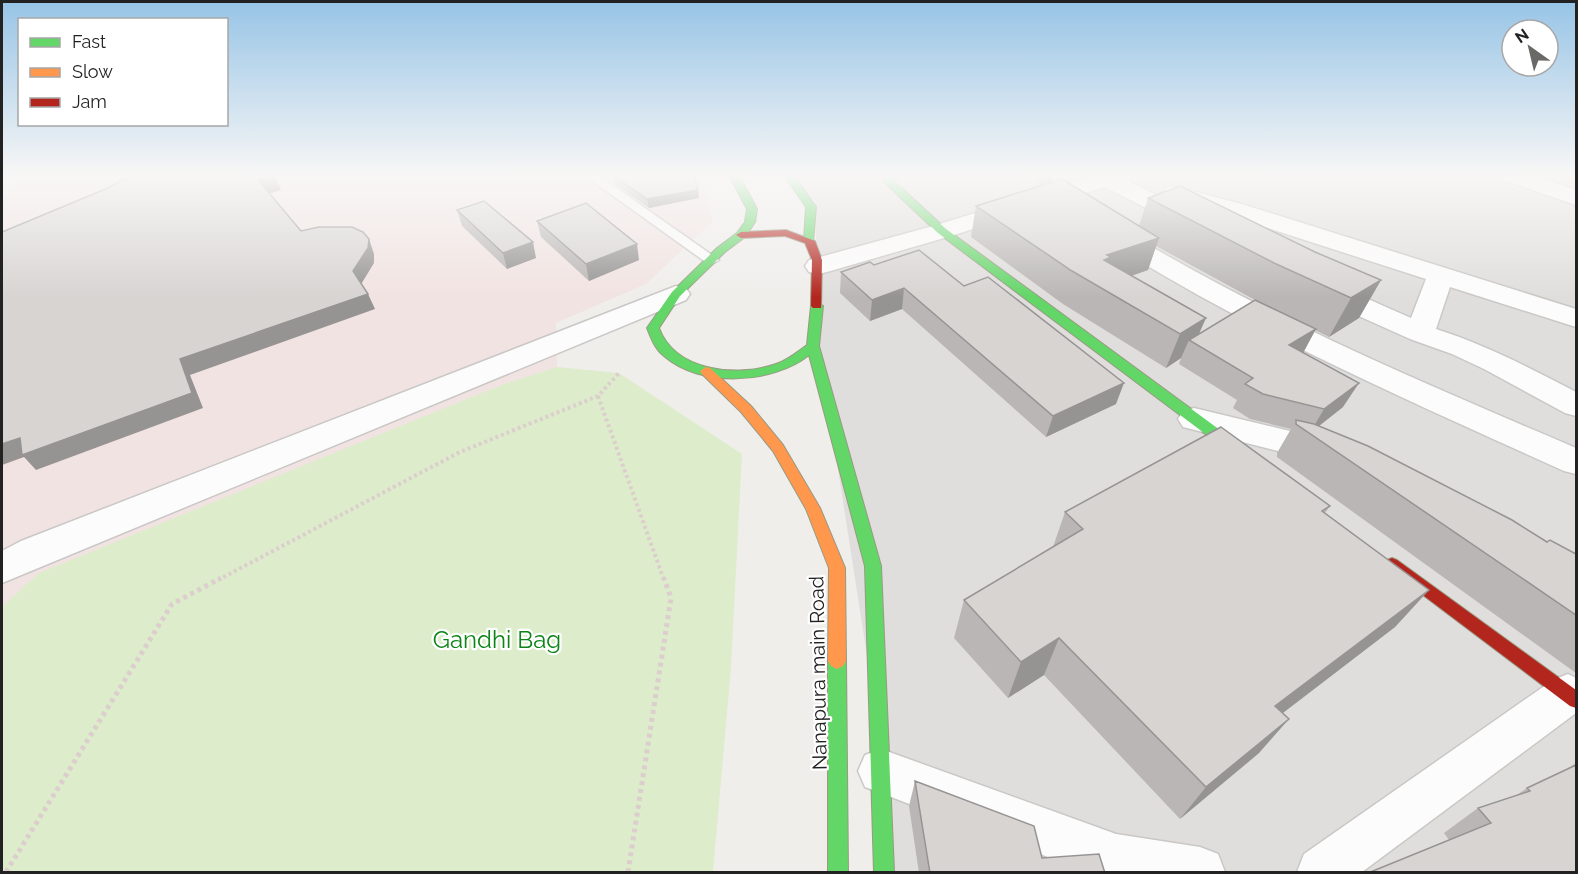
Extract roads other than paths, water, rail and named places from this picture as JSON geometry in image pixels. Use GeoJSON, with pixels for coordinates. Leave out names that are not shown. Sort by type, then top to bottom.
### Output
{"type":"FeatureCollection","features":[{"type":"Feature","properties":{"kind":"main road"},"geometry":{"type":"LineString","coordinates":[[751,216],[750,222],[741,235],[670,302],[653,328],[655,341],[668,353],[706,371],[743,374],[773,370],[795,362],[813,346]]}},
{"type":"Feature","properties":{"kind":"main road"},"geometry":{"type":"LineString","coordinates":[[809,240],[810,216]]}},
{"type":"Feature","properties":{"kind":"main road"},"geometry":{"type":"LineString","coordinates":[[926,216],[942,231],[1261,469]]}},
{"type":"Feature","properties":{"kind":"main road"},"geometry":{"type":"LineString","coordinates":[[741,235],[783,232],[809,240],[817,250],[813,346],[873,566],[884,873]]}},
{"type":"Feature","properties":{"kind":"main road","name":"Nanapura main Road"},"geometry":{"type":"LineString","coordinates":[[706,371],[746,409],[778,448],[813,508],[837,568],[838,873]]}},
{"type":"Feature","properties":{"kind":"main road"},"geometry":{"type":"LineString","coordinates":[[1376,553],[1572,697]]}},
{"type":"Feature","properties":{"kind":"street"},"geometry":{"type":"LineString","coordinates":[[818,266],[989,216]]}},
{"type":"Feature","properties":{"kind":"street"},"geometry":{"type":"LineString","coordinates":[[1085,216],[1150,258],[1340,358],[1576,462]]}},
{"type":"Feature","properties":{"kind":"street"},"geometry":{"type":"LineString","coordinates":[[1183,216],[1207,230]]}},
{"type":"Feature","properties":{"kind":"street"},"geometry":{"type":"LineString","coordinates":[[1254,216],[1576,318]]}},
{"type":"Feature","properties":{"kind":"street"},"geometry":{"type":"LineString","coordinates":[[1420,333],[1441,275]]}},
{"type":"Feature","properties":{"kind":"street"},"geometry":{"type":"LineString","coordinates":[[1297,277],[1420,333],[1462,347],[1495,362],[1576,405]]}},
{"type":"Feature","properties":{"kind":"street"},"geometry":{"type":"LineString","coordinates":[[2,568],[34,552],[670,302]]}},
{"type":"Feature","properties":{"kind":"street"},"geometry":{"type":"LineString","coordinates":[[2,591],[54,557],[670,302]]}},
{"type":"Feature","properties":{"kind":"street"},"geometry":{"type":"LineString","coordinates":[[1194,419],[1303,445],[1359,468]]}},
{"type":"Feature","properties":{"kind":"street"},"geometry":{"type":"LineString","coordinates":[[1322,873],[1572,697]]}},
{"type":"Feature","properties":{"kind":"street"},"geometry":{"type":"LineString","coordinates":[[881,771],[1119,866],[1200,873]]}},
{"type":"Feature","properties":{"kind":"lane"},"geometry":{"type":"LineString","coordinates":[[649,216],[712,260]]}},
{"type":"Feature","properties":{"kind":"park label","name":"Gandhi Bag"},"geometry":{"type":"Point","coordinates":[497,639]}}]}
